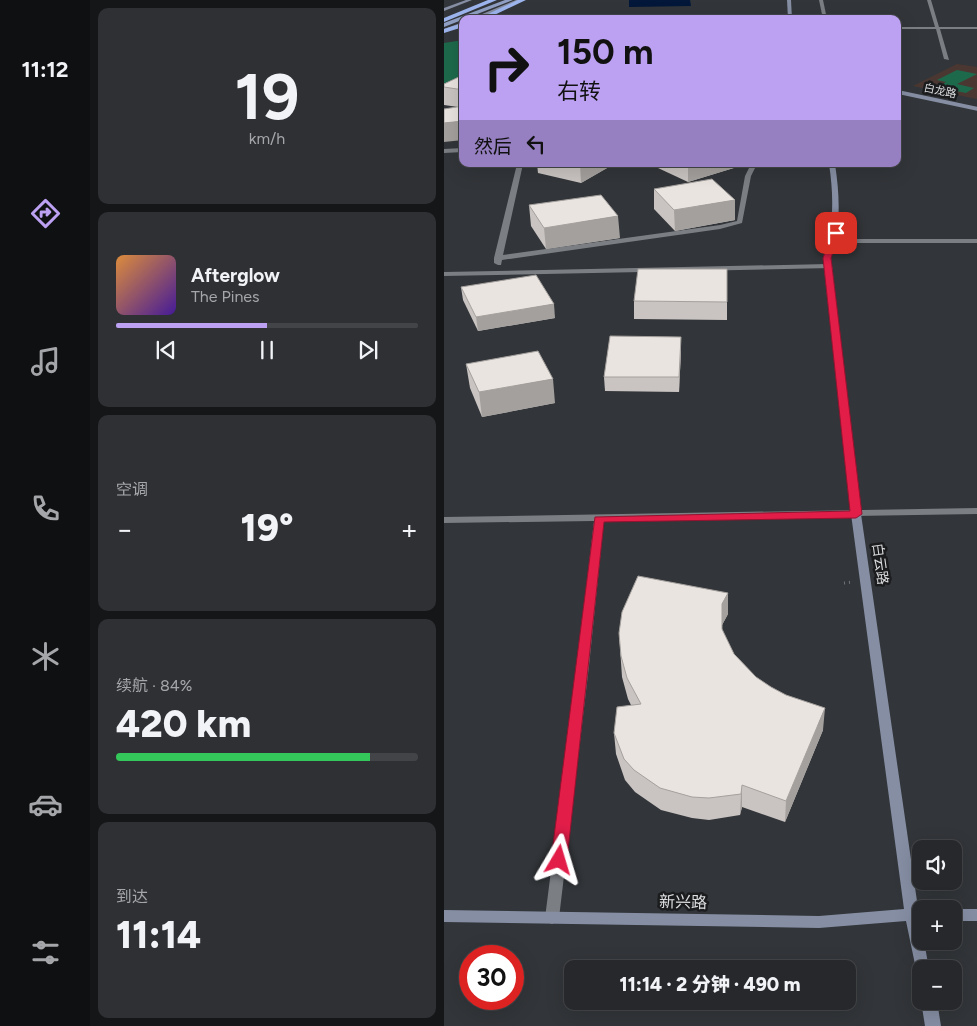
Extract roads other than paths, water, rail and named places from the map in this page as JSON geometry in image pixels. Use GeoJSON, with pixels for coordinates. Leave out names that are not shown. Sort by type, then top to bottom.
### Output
{"type":"FeatureCollection","features":[{"type":"Feature","properties":{"kind":"highway"},"geometry":{"type":"LineString","coordinates":[[446,9],[465,0]]}},
{"type":"Feature","properties":{"kind":"highway"},"geometry":{"type":"LineString","coordinates":[[446,9],[470,0]]}},
{"type":"Feature","properties":{"kind":"highway"},"geometry":{"type":"LineString","coordinates":[[444,20],[496,0]]}},
{"type":"Feature","properties":{"kind":"highway"},"geometry":{"type":"LineString","coordinates":[[489,15],[523,0]]}},
{"type":"Feature","properties":{"kind":"highway"},"geometry":{"type":"LineString","coordinates":[[445,29],[459,26]]}},
{"type":"Feature","properties":{"kind":"main road"},"geometry":{"type":"LineString","coordinates":[[476,15],[510,0]]}},
{"type":"Feature","properties":{"kind":"main road"},"geometry":{"type":"LineString","coordinates":[[445,29],[459,23]]}},
{"type":"Feature","properties":{"kind":"street"},"geometry":{"type":"LineString","coordinates":[[482,15],[520,0]]}},
{"type":"Feature","properties":{"kind":"street"},"geometry":{"type":"LineString","coordinates":[[789,0],[790,15]]}},
{"type":"Feature","properties":{"kind":"street"},"geometry":{"type":"LineString","coordinates":[[821,0],[824,15]]}},
{"type":"Feature","properties":{"kind":"street"},"geometry":{"type":"LineString","coordinates":[[928,0],[948,59]]}},
{"type":"Feature","properties":{"kind":"street"},"geometry":{"type":"LineString","coordinates":[[901,28],[977,28]]}},
{"type":"Feature","properties":{"kind":"street","name":"白龙路"},"geometry":{"type":"LineString","coordinates":[[901,89],[977,105]]}},
{"type":"Feature","properties":{"kind":"street","name":"白龙路"},"geometry":{"type":"LineString","coordinates":[[901,93],[977,109]]}},
{"type":"Feature","properties":{"kind":"street"},"geometry":{"type":"LineString","coordinates":[[444,151],[459,150]]}},
{"type":"Feature","properties":{"kind":"street"},"geometry":{"type":"LineString","coordinates":[[495,273],[519,167]]}},
{"type":"Feature","properties":{"kind":"street"},"geometry":{"type":"LineString","coordinates":[[498,258],[720,227],[740,222],[748,176],[752,167]]}},
{"type":"Feature","properties":{"kind":"street","name":"白云路"},"geometry":{"type":"LineString","coordinates":[[832,167],[837,196],[836,233],[827,258],[856,514],[914,900]]}},
{"type":"Feature","properties":{"kind":"street"},"geometry":{"type":"LineString","coordinates":[[833,242],[977,241]]}},
{"type":"Feature","properties":{"kind":"street"},"geometry":{"type":"LineString","coordinates":[[444,274],[828,266]]}},
{"type":"Feature","properties":{"kind":"street"},"geometry":{"type":"LineString","coordinates":[[444,520],[599,519],[977,511]]}},
{"type":"Feature","properties":{"kind":"street"},"geometry":{"type":"LineString","coordinates":[[552,918],[599,519]]}},
{"type":"Feature","properties":{"kind":"street","name":"新兴路"},"geometry":{"type":"LineString","coordinates":[[444,916],[819,922],[912,914]]}},
{"type":"Feature","properties":{"kind":"street"},"geometry":{"type":"LineString","coordinates":[[962,915],[977,915]]}},
{"type":"Feature","properties":{"kind":"street"},"geometry":{"type":"LineString","coordinates":[[930,1010],[933,1026]]}},
{"type":"Feature","properties":{"kind":"water"},"geometry":{"type":"Polygon","coordinates":[[[629,0],[690,0],[691,6],[629,7],[629,0]]]}}]}
